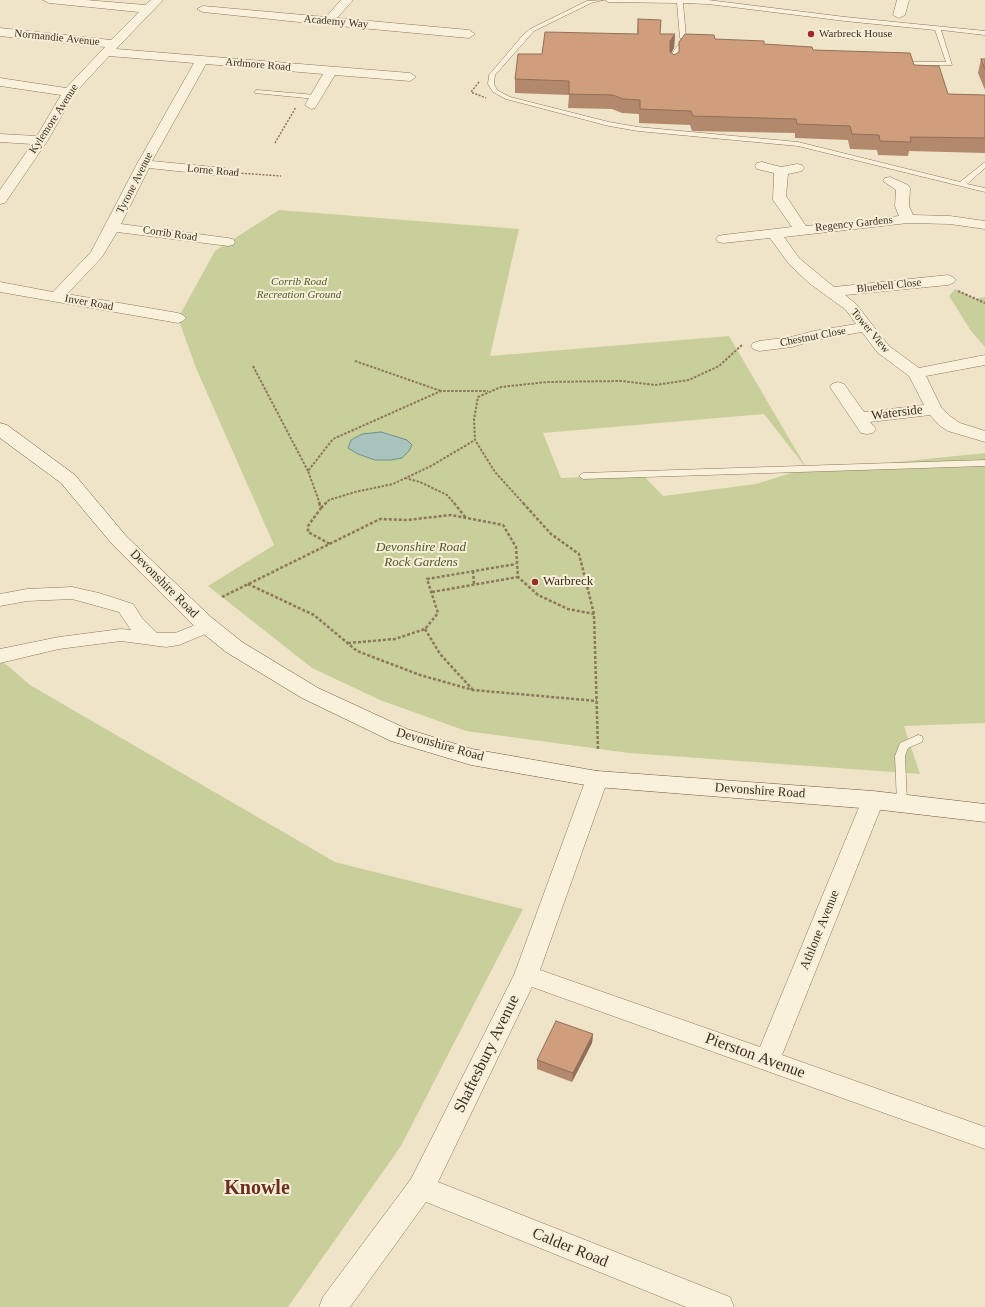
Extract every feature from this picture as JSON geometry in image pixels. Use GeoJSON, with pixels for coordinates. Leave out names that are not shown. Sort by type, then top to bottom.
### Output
{"type":"FeatureCollection","features":[{"type":"Feature","properties":{"kind":"main road","name":"Devonshire Road"},"geometry":{"type":"LineString","coordinates":[[0,429],[68,479],[119,540],[208,626],[234,647],[310,692],[399,735],[470,757],[597,779],[873,800],[985,813]]}},
{"type":"Feature","properties":{"kind":"street"},"geometry":{"type":"LineString","coordinates":[[49,0],[148,9]]}},
{"type":"Feature","properties":{"kind":"street","name":"Kylemore Avenue"},"geometry":{"type":"LineString","coordinates":[[1,196],[41,140],[69,92],[158,0]]}},
{"type":"Feature","properties":{"kind":"street"},"geometry":{"type":"LineString","coordinates":[[238,13],[251,0]]}},
{"type":"Feature","properties":{"kind":"street"},"geometry":{"type":"LineString","coordinates":[[328,22],[347,0]]}},
{"type":"Feature","properties":{"kind":"street"},"geometry":{"type":"LineString","coordinates":[[899,15],[903,0]]}},
{"type":"Feature","properties":{"kind":"street","name":"Academy Way"},"geometry":{"type":"LineString","coordinates":[[202,9],[469,34]]}},
{"type":"Feature","properties":{"kind":"street","name":"Normandie Avenue"},"geometry":{"type":"LineString","coordinates":[[0,32],[110,48]]}},
{"type":"Feature","properties":{"kind":"street","name":"Ardmore Road"},"geometry":{"type":"LineString","coordinates":[[110,48],[202,60],[410,77]]}},
{"type":"Feature","properties":{"kind":"street","name":"Tyrone Avenue"},"geometry":{"type":"LineString","coordinates":[[56,297],[97,254],[108,236],[144,164],[202,60]]}},
{"type":"Feature","properties":{"kind":"street"},"geometry":{"type":"LineString","coordinates":[[313,101],[331,71]]}},
{"type":"Feature","properties":{"kind":"street"},"geometry":{"type":"LineString","coordinates":[[0,82],[69,92]]}},
{"type":"Feature","properties":{"kind":"street"},"geometry":{"type":"LineString","coordinates":[[0,138],[41,140]]}},
{"type":"Feature","properties":{"kind":"street","name":"Lorne Road"},"geometry":{"type":"LineString","coordinates":[[144,164],[224,172]]}},
{"type":"Feature","properties":{"kind":"street"},"geometry":{"type":"LineString","coordinates":[[762,166],[781,171],[798,168]]}},
{"type":"Feature","properties":{"kind":"street"},"geometry":{"type":"LineString","coordinates":[[781,171],[780,200],[801,230]]}},
{"type":"Feature","properties":{"kind":"street"},"geometry":{"type":"LineString","coordinates":[[908,219],[902,206],[896,185],[918,186]]}},
{"type":"Feature","properties":{"kind":"street","name":"Regency Gardens"},"geometry":{"type":"LineString","coordinates":[[724,239],[908,219],[950,220],[985,225]]}},
{"type":"Feature","properties":{"kind":"street","name":"Corrib Road"},"geometry":{"type":"LineString","coordinates":[[112,226],[228,242]]}},
{"type":"Feature","properties":{"kind":"street","name":"Tower View"},"geometry":{"type":"LineString","coordinates":[[774,233],[794,261],[814,280],[851,307],[883,349],[916,373],[934,409],[954,427],[985,437]]}},
{"type":"Feature","properties":{"kind":"street","name":"Bluebell Close"},"geometry":{"type":"LineString","coordinates":[[830,292],[948,280]]}},
{"type":"Feature","properties":{"kind":"street","name":"Inver Road"},"geometry":{"type":"LineString","coordinates":[[0,287],[178,318]]}},
{"type":"Feature","properties":{"kind":"street","name":"Chestnut Close"},"geometry":{"type":"LineString","coordinates":[[752,344],[792,342],[814,336],[867,327]]}},
{"type":"Feature","properties":{"kind":"street"},"geometry":{"type":"LineString","coordinates":[[916,373],[985,360]]}},
{"type":"Feature","properties":{"kind":"street","name":"Waterside"},"geometry":{"type":"LineString","coordinates":[[838,387],[863,424],[934,409]]}},
{"type":"Feature","properties":{"kind":"street"},"geometry":{"type":"LineString","coordinates":[[0,600],[27,595],[72,593],[92,597],[126,608],[135,622],[150,638]]}},
{"type":"Feature","properties":{"kind":"street"},"geometry":{"type":"LineString","coordinates":[[0,656],[59,643],[121,635],[166,641],[179,639],[208,626]]}},
{"type":"Feature","properties":{"kind":"street","name":"Shaftesbury Avenue"},"geometry":{"type":"LineString","coordinates":[[333,1307],[421,1188],[526,975],[597,779]]}},
{"type":"Feature","properties":{"kind":"street","name":"Athlone Avenue"},"geometry":{"type":"LineString","coordinates":[[768,1061],[873,800]]}},
{"type":"Feature","properties":{"kind":"street","name":"Pierston Avenue"},"geometry":{"type":"LineString","coordinates":[[526,975],[985,1138]]}},
{"type":"Feature","properties":{"kind":"street","name":"Calder Road"},"geometry":{"type":"LineString","coordinates":[[421,1188],[720,1307]]}},
{"type":"Feature","properties":{"kind":"lane"},"geometry":{"type":"LineString","coordinates":[[600,0],[589,2],[532,30],[525,36],[492,75],[491,84],[495,91],[508,98],[610,124],[638,129],[798,144],[985,190]]}},
{"type":"Feature","properties":{"kind":"lane"},"geometry":{"type":"LineString","coordinates":[[608,0],[708,2],[845,19],[985,33]]}},
{"type":"Feature","properties":{"kind":"lane"},"geometry":{"type":"LineString","coordinates":[[680,1],[683,38],[688,42]]}},
{"type":"Feature","properties":{"kind":"lane"},"geometry":{"type":"LineString","coordinates":[[890,63],[950,64],[938,29]]}},
{"type":"Feature","properties":{"kind":"lane"},"geometry":{"type":"LineString","coordinates":[[674,66],[674,55],[680,46],[688,42],[704,43]]}},
{"type":"Feature","properties":{"kind":"lane"},"geometry":{"type":"LineString","coordinates":[[257,92],[313,101]]}},
{"type":"Feature","properties":{"kind":"lane"},"geometry":{"type":"LineString","coordinates":[[962,184],[985,164]]}},
{"type":"Feature","properties":{"kind":"lane"},"geometry":{"type":"LineString","coordinates":[[583,476],[985,463]]}},
{"type":"Feature","properties":{"kind":"lane"},"geometry":{"type":"LineString","coordinates":[[902,803],[900,756],[904,746],[918,739]]}},
{"type":"Feature","properties":{"kind":"path"},"geometry":{"type":"LineString","coordinates":[[275,143],[297,105],[313,101]]}},
{"type":"Feature","properties":{"kind":"path","name":"Lorne Road"},"geometry":{"type":"LineString","coordinates":[[224,172],[281,176]]}},
{"type":"Feature","properties":{"kind":"path"},"geometry":{"type":"LineString","coordinates":[[948,280],[955,289],[985,303]]}},
{"type":"Feature","properties":{"kind":"path"},"geometry":{"type":"LineString","coordinates":[[598,749],[594,614],[579,554],[551,534],[530,513],[495,472],[475,440],[474,419],[478,397],[501,387],[547,382],[622,381],[655,385],[689,380],[719,366],[752,344]]}},
{"type":"Feature","properties":{"kind":"path"},"geometry":{"type":"LineString","coordinates":[[355,361],[441,392],[491,391]]}},
{"type":"Feature","properties":{"kind":"path"},"geometry":{"type":"LineString","coordinates":[[253,366],[308,471],[321,508]]}},
{"type":"Feature","properties":{"kind":"path"},"geometry":{"type":"LineString","coordinates":[[308,471],[333,439],[441,392]]}},
{"type":"Feature","properties":{"kind":"path"},"geometry":{"type":"LineString","coordinates":[[331,544],[308,532],[308,526],[329,500],[355,492],[394,484],[431,466],[475,440]]}},
{"type":"Feature","properties":{"kind":"path"},"geometry":{"type":"LineString","coordinates":[[405,478],[420,482],[447,495],[466,518]]}},
{"type":"Feature","properties":{"kind":"path"},"geometry":{"type":"LineString","coordinates":[[222,597],[380,519],[407,520],[451,515],[503,525],[516,547],[518,577],[538,595],[568,609],[594,614]]}},
{"type":"Feature","properties":{"kind":"path"},"geometry":{"type":"LineString","coordinates":[[347,643],[395,639],[425,629],[438,613],[427,579],[516,564]]}},
{"type":"Feature","properties":{"kind":"path"},"geometry":{"type":"LineString","coordinates":[[473,571],[474,584]]}},
{"type":"Feature","properties":{"kind":"path"},"geometry":{"type":"LineString","coordinates":[[432,592],[518,577]]}},
{"type":"Feature","properties":{"kind":"path"},"geometry":{"type":"LineString","coordinates":[[248,584],[314,615],[357,651],[413,672],[473,690],[597,701]]}},
{"type":"Feature","properties":{"kind":"path"},"geometry":{"type":"LineString","coordinates":[[425,629],[440,654],[473,690]]}},
{"type":"Feature","properties":{"kind":"green space"},"geometry":{"type":"Polygon","coordinates":[[[279,210],[519,229],[490,356],[729,336],[807,469],[764,414],[543,433],[561,478],[642,474],[663,496],[756,484],[791,473],[985,453],[985,723],[904,726],[920,774],[629,753],[466,731],[380,700],[312,668],[208,586],[274,545],[196,368],[178,318],[215,251],[279,210]]]}},
{"type":"Feature","properties":{"kind":"green space"},"geometry":{"type":"Polygon","coordinates":[[[955,289],[974,299],[985,297],[985,347],[971,331],[949,296],[955,289]]]}},
{"type":"Feature","properties":{"kind":"green space"},"geometry":{"type":"Polygon","coordinates":[[[0,661],[7,665],[30,685],[335,862],[523,909],[401,1146],[288,1307],[0,1307],[0,661]]]}},
{"type":"Feature","properties":{"kind":"water"},"geometry":{"type":"Polygon","coordinates":[[[381,432],[407,440],[412,445],[409,451],[402,458],[375,460],[358,454],[348,448],[351,440],[362,434],[381,432]]]}},
{"type":"Feature","properties":{"kind":"building"},"geometry":{"type":"Polygon","coordinates":[[[638,19],[661,20],[660,34],[675,34],[670,41],[670,52],[674,55],[679,52],[679,42],[685,34],[714,35],[715,39],[764,41],[764,44],[812,47],[813,50],[910,53],[914,65],[939,66],[948,94],[985,95],[985,138],[910,137],[911,142],[880,141],[879,135],[852,134],[850,126],[797,124],[796,119],[693,116],[691,111],[640,109],[640,100],[623,99],[613,95],[569,94],[569,81],[515,79],[518,54],[542,54],[545,32],[638,34],[638,19]]]}},
{"type":"Feature","properties":{"kind":"building"},"geometry":{"type":"Polygon","coordinates":[[[981,59],[985,59],[985,69],[981,59]]]}},
{"type":"Feature","properties":{"kind":"building"},"geometry":{"type":"Polygon","coordinates":[[[556,1021],[593,1034],[573,1073],[537,1060],[556,1021]]]}},
{"type":"Feature","properties":{"kind":"place","name":"Warbreck House"},"geometry":{"type":"Point","coordinates":[811,34]}},
{"type":"Feature","properties":{"kind":"place","name":"Warbreck"},"geometry":{"type":"Point","coordinates":[535,582]}},
{"type":"Feature","properties":{"kind":"district","name":"Knowle"},"geometry":{"type":"Point","coordinates":[257,1189]}},
{"type":"Feature","properties":{"kind":"park label","name":"Corrib Road Recreation Ground"},"geometry":{"type":"Point","coordinates":[299,288]}},
{"type":"Feature","properties":{"kind":"park label","name":"Devonshire Road Rock Gardens"},"geometry":{"type":"Point","coordinates":[421,556]}}]}
